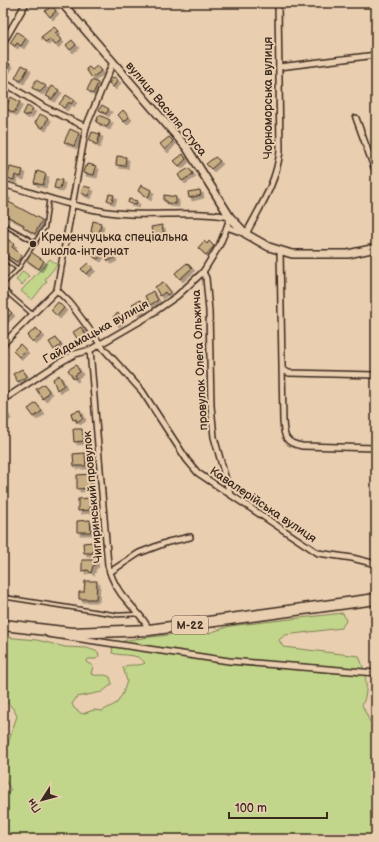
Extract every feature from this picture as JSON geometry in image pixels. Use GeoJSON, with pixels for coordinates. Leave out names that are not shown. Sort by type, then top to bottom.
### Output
{"type":"FeatureCollection","features":[{"type":"Feature","properties":{"kind":"highway","name":"М-22"},"geometry":{"type":"LineString","coordinates":[[3,625],[37,630],[72,632],[149,630],[376,599]]}},
{"type":"Feature","properties":{"kind":"main road","name":"вулиця Василя Стуса"},"geometry":{"type":"LineString","coordinates":[[66,4],[113,62],[187,148],[230,217],[246,234]]}},
{"type":"Feature","properties":{"kind":"main road"},"geometry":{"type":"LineString","coordinates":[[246,234],[269,247],[280,251],[305,255],[348,254],[376,248]]}},
{"type":"Feature","properties":{"kind":"street"},"geometry":{"type":"LineString","coordinates":[[3,43],[26,3]]}},
{"type":"Feature","properties":{"kind":"street","name":"Чорноморська вулиця"},"geometry":{"type":"LineString","coordinates":[[246,234],[268,195],[278,169],[280,151],[278,3]]}},
{"type":"Feature","properties":{"kind":"street"},"geometry":{"type":"LineString","coordinates":[[279,66],[376,55]]}},
{"type":"Feature","properties":{"kind":"street"},"geometry":{"type":"LineString","coordinates":[[3,344],[57,290],[64,259],[71,204],[86,127],[113,62]]}},
{"type":"Feature","properties":{"kind":"street"},"geometry":{"type":"LineString","coordinates":[[3,82],[44,107],[86,127]]}},
{"type":"Feature","properties":{"kind":"street"},"geometry":{"type":"LineString","coordinates":[[356,118],[376,173]]}},
{"type":"Feature","properties":{"kind":"street"},"geometry":{"type":"LineString","coordinates":[[3,184],[71,204],[117,213],[189,212],[230,217]]}},
{"type":"Feature","properties":{"kind":"street","name":"Гайдамацька вулиця"},"geometry":{"type":"LineString","coordinates":[[3,400],[59,363],[75,354],[90,350],[99,343],[147,317],[177,296],[203,272],[219,246],[230,217]]}},
{"type":"Feature","properties":{"kind":"street"},"geometry":{"type":"LineString","coordinates":[[227,227],[246,234]]}},
{"type":"Feature","properties":{"kind":"street"},"geometry":{"type":"LineString","coordinates":[[280,251],[284,432],[287,440],[292,445],[376,448]]}},
{"type":"Feature","properties":{"kind":"street","name":"провулок Олега Ольжича"},"geometry":{"type":"LineString","coordinates":[[203,272],[206,278],[209,310],[211,399],[214,437],[230,494]]}},
{"type":"Feature","properties":{"kind":"street","name":"Кавалерійська вулиця"},"geometry":{"type":"LineString","coordinates":[[57,290],[70,303],[99,343],[142,391],[187,460],[198,473],[213,485],[230,494],[318,553],[352,558],[376,564]]}},
{"type":"Feature","properties":{"kind":"street","name":"Чигиринський провулок"},"geometry":{"type":"LineString","coordinates":[[90,350],[92,392],[98,432],[101,492],[111,577],[127,602],[140,614],[149,630]]}},
{"type":"Feature","properties":{"kind":"street"},"geometry":{"type":"LineString","coordinates":[[283,370],[289,373],[376,376]]}},
{"type":"Feature","properties":{"kind":"street"},"geometry":{"type":"LineString","coordinates":[[110,572],[139,553],[168,542],[190,537]]}},
{"type":"Feature","properties":{"kind":"street"},"geometry":{"type":"LineString","coordinates":[[37,630],[54,636],[229,661],[376,673]]}},
{"type":"Feature","properties":{"kind":"lane"},"geometry":{"type":"LineString","coordinates":[[3,284],[18,269],[45,227],[49,198]]}},
{"type":"Feature","properties":{"kind":"lane"},"geometry":{"type":"LineString","coordinates":[[3,227],[4,225],[36,243]]}},
{"type":"Feature","properties":{"kind":"lane"},"geometry":{"type":"LineString","coordinates":[[3,258],[18,269]]}},
{"type":"Feature","properties":{"kind":"lane"},"geometry":{"type":"LineString","coordinates":[[3,289],[32,314]]}},
{"type":"Feature","properties":{"kind":"lane"},"geometry":{"type":"LineString","coordinates":[[3,597],[118,615],[140,614]]}},
{"type":"Feature","properties":{"kind":"green space"},"geometry":{"type":"Polygon","coordinates":[[[50,259],[57,265],[45,279],[47,281],[32,300],[21,291],[50,259]]]}},
{"type":"Feature","properties":{"kind":"green space"},"geometry":{"type":"Polygon","coordinates":[[[23,271],[29,276],[22,285],[16,280],[23,271]]]}},
{"type":"Feature","properties":{"kind":"green space"},"geometry":{"type":"Polygon","coordinates":[[[343,613],[346,621],[341,628],[285,635],[279,640],[283,647],[359,656],[366,680],[366,693],[362,705],[370,722],[376,725],[376,839],[3,839],[3,794],[11,790],[3,777],[3,759],[17,716],[3,697],[3,637],[37,640],[65,647],[87,648],[98,652],[99,656],[96,659],[88,659],[86,662],[93,666],[91,674],[110,677],[112,684],[102,692],[77,697],[72,704],[74,708],[82,714],[94,710],[102,711],[117,703],[123,693],[127,681],[123,667],[145,663],[138,657],[112,653],[113,646],[126,640],[185,633],[209,633],[230,626],[343,613]]]}},
{"type":"Feature","properties":{"kind":"building"},"geometry":{"type":"Polygon","coordinates":[[[52,6],[56,11],[50,17],[45,11],[52,6]]]}},
{"type":"Feature","properties":{"kind":"building"},"geometry":{"type":"Polygon","coordinates":[[[54,27],[58,31],[55,33],[61,40],[55,45],[50,39],[45,42],[41,37],[54,27]]]}},
{"type":"Feature","properties":{"kind":"building"},"geometry":{"type":"Polygon","coordinates":[[[17,32],[26,38],[21,46],[17,43],[15,46],[10,43],[17,32]]]}},
{"type":"Feature","properties":{"kind":"building"},"geometry":{"type":"Polygon","coordinates":[[[72,40],[76,45],[70,50],[66,45],[72,40]]]}},
{"type":"Feature","properties":{"kind":"building"},"geometry":{"type":"Polygon","coordinates":[[[3,60],[10,64],[5,72],[3,70],[3,60]]]}},
{"type":"Feature","properties":{"kind":"building"},"geometry":{"type":"Polygon","coordinates":[[[22,65],[28,68],[21,81],[15,78],[22,65]]]}},
{"type":"Feature","properties":{"kind":"building"},"geometry":{"type":"Polygon","coordinates":[[[97,66],[101,71],[92,78],[86,69],[89,67],[92,70],[97,66]]]}},
{"type":"Feature","properties":{"kind":"building"},"geometry":{"type":"Polygon","coordinates":[[[114,77],[118,80],[113,87],[109,83],[114,77]]]}},
{"type":"Feature","properties":{"kind":"building"},"geometry":{"type":"Polygon","coordinates":[[[36,80],[46,86],[40,92],[32,88],[36,80]]]}},
{"type":"Feature","properties":{"kind":"building"},"geometry":{"type":"Polygon","coordinates":[[[92,80],[98,83],[93,94],[87,90],[92,80]]]}},
{"type":"Feature","properties":{"kind":"building"},"geometry":{"type":"Polygon","coordinates":[[[52,86],[59,90],[52,99],[46,96],[52,86]]]}},
{"type":"Feature","properties":{"kind":"building"},"geometry":{"type":"Polygon","coordinates":[[[66,95],[74,100],[71,104],[69,102],[64,108],[59,104],[66,95]]]}},
{"type":"Feature","properties":{"kind":"building"},"geometry":{"type":"Polygon","coordinates":[[[11,97],[20,102],[14,113],[5,108],[11,97]]]}},
{"type":"Feature","properties":{"kind":"building"},"geometry":{"type":"Polygon","coordinates":[[[102,105],[109,109],[106,114],[99,110],[102,105]]]}},
{"type":"Feature","properties":{"kind":"building"},"geometry":{"type":"Polygon","coordinates":[[[27,106],[33,109],[29,115],[27,114],[26,116],[23,114],[27,106]]]}},
{"type":"Feature","properties":{"kind":"building"},"geometry":{"type":"Polygon","coordinates":[[[123,110],[129,117],[124,122],[118,115],[123,110]]]}},
{"type":"Feature","properties":{"kind":"building"},"geometry":{"type":"Polygon","coordinates":[[[40,114],[48,118],[43,128],[35,123],[40,114]]]}},
{"type":"Feature","properties":{"kind":"building"},"geometry":{"type":"Polygon","coordinates":[[[99,115],[110,120],[107,127],[96,122],[99,115]]]}},
{"type":"Feature","properties":{"kind":"building"},"geometry":{"type":"Polygon","coordinates":[[[70,129],[79,133],[74,146],[64,142],[70,129]]]}},
{"type":"Feature","properties":{"kind":"building"},"geometry":{"type":"Polygon","coordinates":[[[92,132],[100,134],[97,145],[89,140],[92,132]]]}},
{"type":"Feature","properties":{"kind":"building"},"geometry":{"type":"Polygon","coordinates":[[[169,137],[173,141],[165,150],[160,144],[169,137]]]}},
{"type":"Feature","properties":{"kind":"building"},"geometry":{"type":"Polygon","coordinates":[[[183,154],[186,159],[179,166],[174,161],[183,154]]]}},
{"type":"Feature","properties":{"kind":"building"},"geometry":{"type":"Polygon","coordinates":[[[117,156],[126,157],[125,166],[116,165],[117,156]]]}},
{"type":"Feature","properties":{"kind":"building"},"geometry":{"type":"Polygon","coordinates":[[[215,157],[220,161],[211,169],[206,164],[215,157]]]}},
{"type":"Feature","properties":{"kind":"building"},"geometry":{"type":"Polygon","coordinates":[[[88,164],[96,166],[94,175],[83,173],[85,166],[87,167],[88,164]]]}},
{"type":"Feature","properties":{"kind":"building"},"geometry":{"type":"Polygon","coordinates":[[[10,167],[23,170],[21,177],[15,175],[14,180],[7,178],[10,167]]]}},
{"type":"Feature","properties":{"kind":"building"},"geometry":{"type":"Polygon","coordinates":[[[189,168],[193,174],[182,181],[178,175],[189,168]]]}},
{"type":"Feature","properties":{"kind":"building"},"geometry":{"type":"Polygon","coordinates":[[[37,171],[46,174],[43,185],[34,183],[37,171]]]}},
{"type":"Feature","properties":{"kind":"building"},"geometry":{"type":"Polygon","coordinates":[[[56,179],[62,180],[60,189],[54,188],[56,179]]]}},
{"type":"Feature","properties":{"kind":"building"},"geometry":{"type":"Polygon","coordinates":[[[141,185],[151,190],[148,198],[138,191],[141,185]]]}},
{"type":"Feature","properties":{"kind":"building"},"geometry":{"type":"Polygon","coordinates":[[[84,186],[91,188],[88,196],[81,193],[84,186]]]}},
{"type":"Feature","properties":{"kind":"building"},"geometry":{"type":"Polygon","coordinates":[[[200,190],[201,195],[189,198],[188,192],[200,190]]]}},
{"type":"Feature","properties":{"kind":"building"},"geometry":{"type":"Polygon","coordinates":[[[3,193],[8,196],[5,200],[42,220],[35,234],[23,227],[24,225],[3,214],[3,193]]]}},
{"type":"Feature","properties":{"kind":"building"},"geometry":{"type":"Polygon","coordinates":[[[109,194],[114,195],[112,202],[107,200],[109,194]]]}},
{"type":"Feature","properties":{"kind":"building"},"geometry":{"type":"Polygon","coordinates":[[[164,195],[176,197],[176,204],[167,203],[167,201],[164,201],[164,195]]]}},
{"type":"Feature","properties":{"kind":"building"},"geometry":{"type":"Polygon","coordinates":[[[129,199],[137,201],[136,205],[128,203],[129,199]]]}},
{"type":"Feature","properties":{"kind":"building"},"geometry":{"type":"Polygon","coordinates":[[[93,221],[101,223],[99,234],[91,232],[93,221]]]}},
{"type":"Feature","properties":{"kind":"building"},"geometry":{"type":"Polygon","coordinates":[[[162,225],[164,236],[154,238],[151,227],[162,225]]]}},
{"type":"Feature","properties":{"kind":"building"},"geometry":{"type":"Polygon","coordinates":[[[3,236],[14,244],[12,247],[22,255],[17,262],[3,253],[3,236]]]}},
{"type":"Feature","properties":{"kind":"building"},"geometry":{"type":"Polygon","coordinates":[[[204,241],[207,244],[209,241],[214,246],[206,255],[198,248],[204,241]]]}},
{"type":"Feature","properties":{"kind":"building"},"geometry":{"type":"Polygon","coordinates":[[[94,250],[101,255],[98,259],[91,255],[94,250]]]}},
{"type":"Feature","properties":{"kind":"building"},"geometry":{"type":"Polygon","coordinates":[[[110,250],[114,258],[108,261],[104,253],[110,250]]]}},
{"type":"Feature","properties":{"kind":"building"},"geometry":{"type":"Polygon","coordinates":[[[31,252],[44,261],[39,269],[26,260],[31,252]]]}},
{"type":"Feature","properties":{"kind":"building"},"geometry":{"type":"Polygon","coordinates":[[[88,263],[93,268],[86,274],[81,269],[88,263]]]}},
{"type":"Feature","properties":{"kind":"building"},"geometry":{"type":"Polygon","coordinates":[[[187,263],[192,268],[180,279],[175,273],[187,263]]]}},
{"type":"Feature","properties":{"kind":"building"},"geometry":{"type":"Polygon","coordinates":[[[163,282],[171,292],[167,295],[165,292],[160,296],[155,287],[163,282]]]}},
{"type":"Feature","properties":{"kind":"building"},"geometry":{"type":"Polygon","coordinates":[[[153,291],[158,300],[150,305],[145,296],[153,291]]]}},
{"type":"Feature","properties":{"kind":"building"},"geometry":{"type":"Polygon","coordinates":[[[140,300],[145,309],[137,313],[132,304],[140,300]]]}},
{"type":"Feature","properties":{"kind":"building"},"geometry":{"type":"Polygon","coordinates":[[[58,302],[64,308],[57,316],[51,310],[58,302]]]}},
{"type":"Feature","properties":{"kind":"building"},"geometry":{"type":"Polygon","coordinates":[[[3,304],[12,313],[3,322],[3,304]]]}},
{"type":"Feature","properties":{"kind":"building"},"geometry":{"type":"Polygon","coordinates":[[[118,313],[122,320],[116,324],[113,317],[118,313]]]}},
{"type":"Feature","properties":{"kind":"building"},"geometry":{"type":"Polygon","coordinates":[[[81,327],[86,335],[78,340],[73,332],[81,327]]]}},
{"type":"Feature","properties":{"kind":"building"},"geometry":{"type":"Polygon","coordinates":[[[36,328],[42,334],[33,342],[27,336],[36,328]]]}},
{"type":"Feature","properties":{"kind":"building"},"geometry":{"type":"Polygon","coordinates":[[[56,338],[61,345],[54,350],[49,342],[56,338]]]}},
{"type":"Feature","properties":{"kind":"building"},"geometry":{"type":"Polygon","coordinates":[[[20,344],[26,350],[19,357],[13,351],[20,344]]]}},
{"type":"Feature","properties":{"kind":"building"},"geometry":{"type":"Polygon","coordinates":[[[76,365],[80,372],[75,375],[76,378],[74,379],[68,370],[76,365]]]}},
{"type":"Feature","properties":{"kind":"building"},"geometry":{"type":"Polygon","coordinates":[[[22,369],[27,376],[18,382],[13,374],[22,369]]]}},
{"type":"Feature","properties":{"kind":"building"},"geometry":{"type":"Polygon","coordinates":[[[59,375],[64,385],[57,390],[53,379],[59,375]]]}},
{"type":"Feature","properties":{"kind":"building"},"geometry":{"type":"Polygon","coordinates":[[[44,384],[49,391],[43,399],[36,389],[44,384]]]}},
{"type":"Feature","properties":{"kind":"building"},"geometry":{"type":"Polygon","coordinates":[[[36,403],[42,411],[34,417],[28,409],[36,403]]]}},
{"type":"Feature","properties":{"kind":"building"},"geometry":{"type":"Polygon","coordinates":[[[4,408],[8,416],[3,419],[3,409],[4,408]]]}},
{"type":"Feature","properties":{"kind":"building"},"geometry":{"type":"Polygon","coordinates":[[[80,410],[83,418],[77,422],[76,419],[73,420],[71,413],[80,410]]]}},
{"type":"Feature","properties":{"kind":"building"},"geometry":{"type":"Polygon","coordinates":[[[73,429],[82,429],[84,441],[74,442],[73,429]]]}},
{"type":"Feature","properties":{"kind":"building"},"geometry":{"type":"Polygon","coordinates":[[[85,453],[86,466],[74,466],[73,454],[85,453]]]}},
{"type":"Feature","properties":{"kind":"building"},"geometry":{"type":"Polygon","coordinates":[[[90,474],[91,488],[77,489],[77,475],[90,474]]]}},
{"type":"Feature","properties":{"kind":"building"},"geometry":{"type":"Polygon","coordinates":[[[90,498],[90,510],[78,511],[78,499],[90,498]]]}},
{"type":"Feature","properties":{"kind":"building"},"geometry":{"type":"Polygon","coordinates":[[[90,520],[91,532],[77,532],[77,521],[90,520]]]}},
{"type":"Feature","properties":{"kind":"building"},"geometry":{"type":"Polygon","coordinates":[[[93,542],[93,553],[84,553],[83,543],[93,542]]]}},
{"type":"Feature","properties":{"kind":"building"},"geometry":{"type":"Polygon","coordinates":[[[82,560],[95,560],[96,564],[93,566],[91,573],[88,570],[82,571],[82,560]]]}},
{"type":"Feature","properties":{"kind":"building"},"geometry":{"type":"Polygon","coordinates":[[[85,581],[97,581],[96,599],[79,599],[79,592],[84,592],[85,581]]]}},
{"type":"Feature","properties":{"kind":"place","name":"Кременчуцька спеціальна школа-інтернат"},"geometry":{"type":"Point","coordinates":[33,244]}}]}
